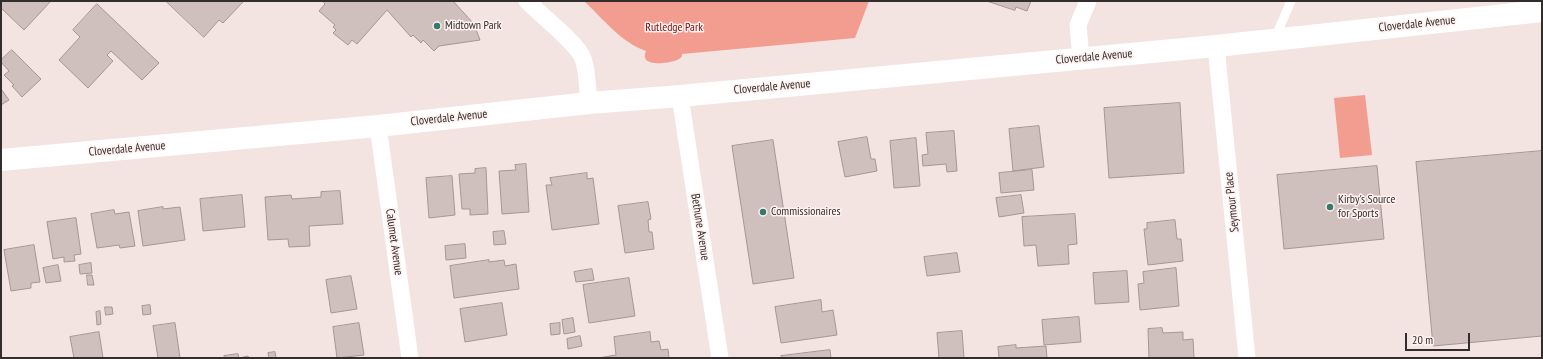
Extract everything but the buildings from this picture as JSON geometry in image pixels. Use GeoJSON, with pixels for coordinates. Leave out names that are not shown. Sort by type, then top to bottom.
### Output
{"type":"FeatureCollection","features":[{"type":"Feature","properties":{"kind":"main road","name":"Cloverdale Avenue"},"geometry":{"type":"LineString","coordinates":[[1,160],[378,126],[589,103],[680,96],[1216,46],[1275,40],[1497,8],[1542,11]]}},
{"type":"Feature","properties":{"kind":"street"},"geometry":{"type":"LineString","coordinates":[[527,1],[572,44],[582,57],[585,68],[589,103]]}},
{"type":"Feature","properties":{"kind":"street"},"geometry":{"type":"LineString","coordinates":[[1081,58],[1078,24],[1088,1]]}},
{"type":"Feature","properties":{"kind":"street","name":"Seymour Place"},"geometry":{"type":"LineString","coordinates":[[1216,46],[1247,358]]}},
{"type":"Feature","properties":{"kind":"street","name":"Bethune Avenue"},"geometry":{"type":"LineString","coordinates":[[680,96],[720,358]]}},
{"type":"Feature","properties":{"kind":"street","name":"Calumet Avenue"},"geometry":{"type":"LineString","coordinates":[[378,126],[410,358]]}},
{"type":"Feature","properties":{"kind":"lane"},"geometry":{"type":"LineString","coordinates":[[1275,40],[1291,1]]}},
{"type":"Feature","properties":{"kind":"green space","name":"Rutledge Park"},"geometry":{"type":"Polygon","coordinates":[[[584,1],[869,1],[855,38],[682,54],[682,56],[676,61],[657,63],[647,60],[645,57],[646,51],[637,47],[621,36],[584,1]]]}},
{"type":"Feature","properties":{"kind":"green space"},"geometry":{"type":"Polygon","coordinates":[[[1365,95],[1372,155],[1340,158],[1334,98],[1365,95]]]}},
{"type":"Feature","properties":{"kind":"place","name":"Midtown Park"},"geometry":{"type":"Point","coordinates":[437,26]}},
{"type":"Feature","properties":{"kind":"place","name":"Kirby's Source for Sports"},"geometry":{"type":"Point","coordinates":[1330,207]}},
{"type":"Feature","properties":{"kind":"place","name":"Commissionaires"},"geometry":{"type":"Point","coordinates":[763,212]}}]}
